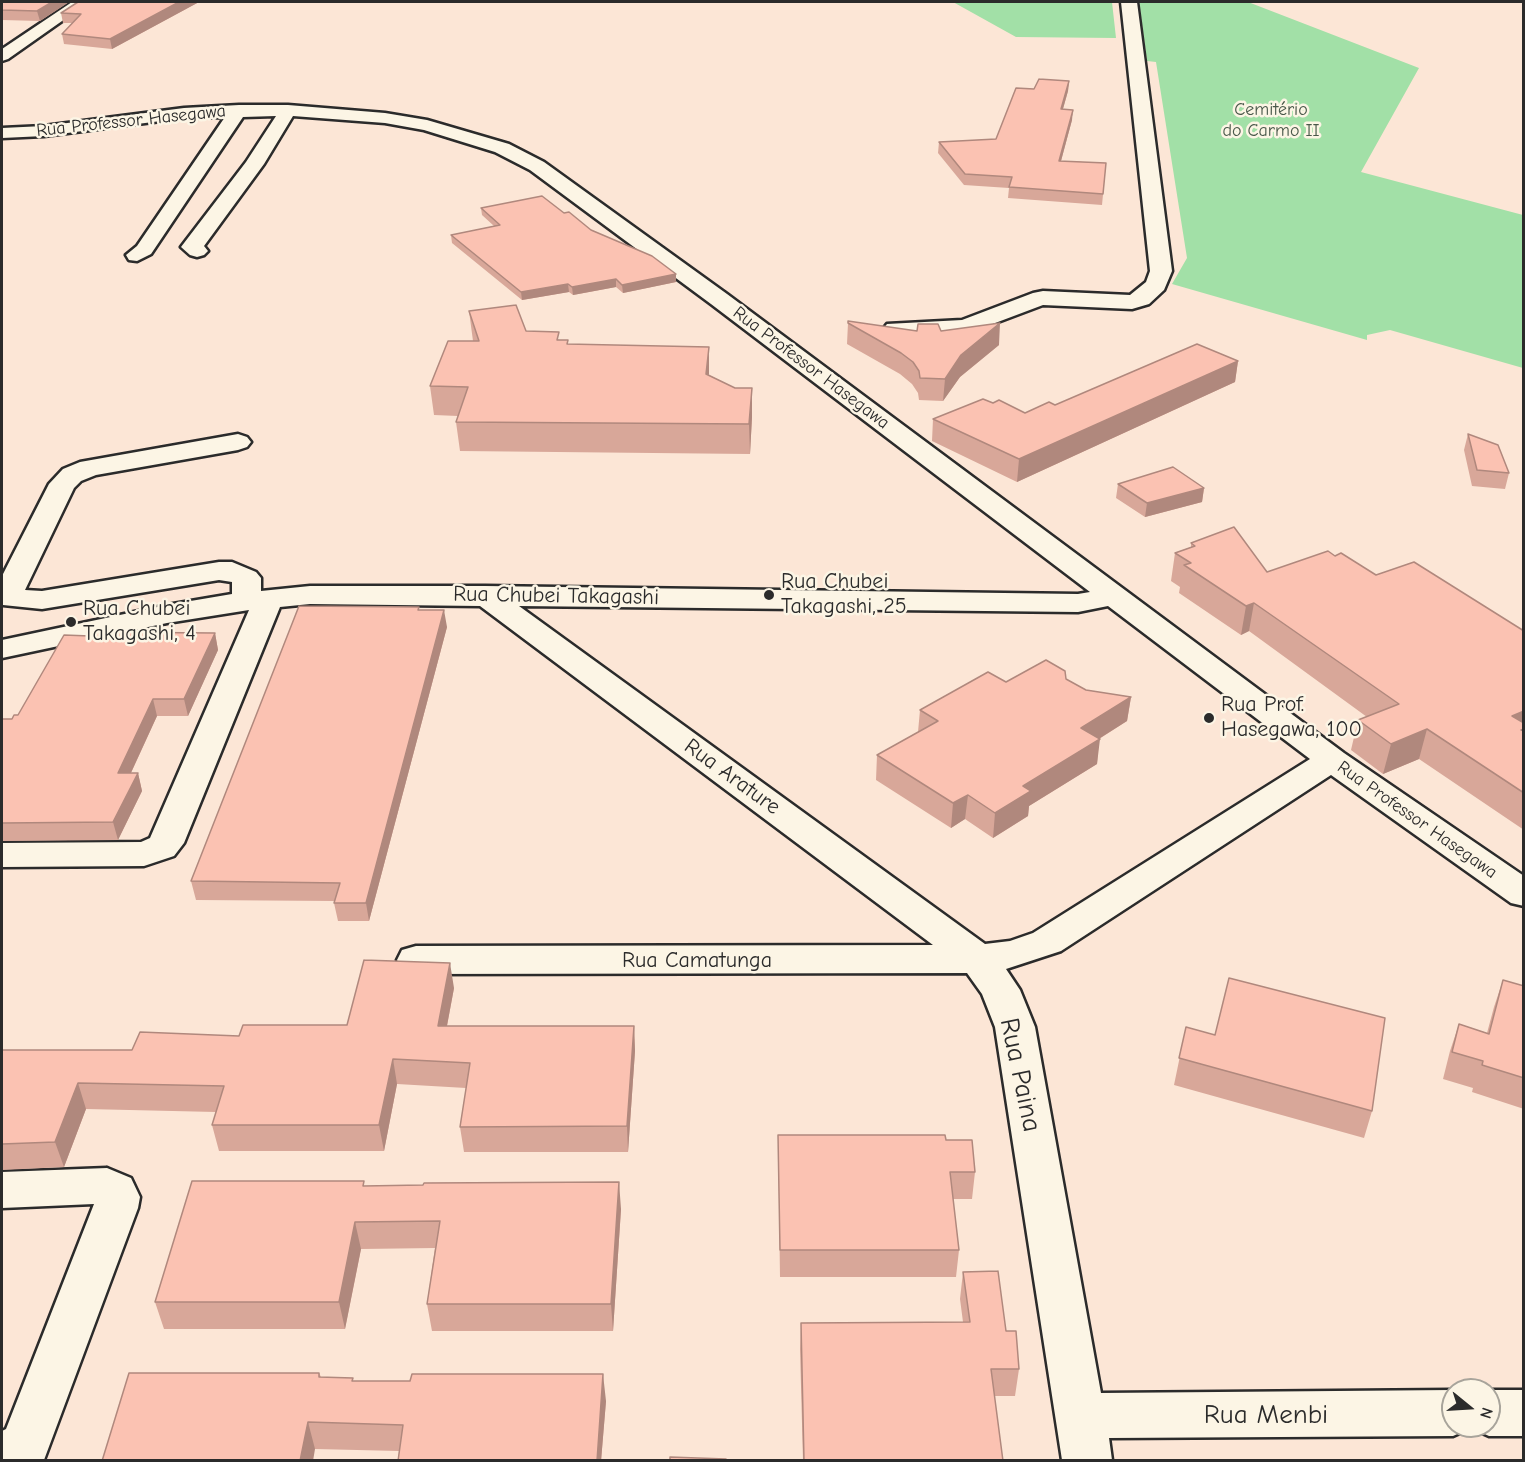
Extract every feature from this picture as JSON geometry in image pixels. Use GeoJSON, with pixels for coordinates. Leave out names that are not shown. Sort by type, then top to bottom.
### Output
{"type":"FeatureCollection","features":[{"type":"Feature","properties":{"kind":"street"},"geometry":{"type":"LineString","coordinates":[[2,56],[81,2]]}},
{"type":"Feature","properties":{"kind":"street"},"geometry":{"type":"LineString","coordinates":[[878,327],[925,331],[966,327],[1043,298],[1132,302],[1141,299],[1156,285],[1161,271],[1129,2]]}},
{"type":"Feature","properties":{"kind":"street"},"geometry":{"type":"LineString","coordinates":[[137,255],[144,250],[210,157],[239,110]]}},
{"type":"Feature","properties":{"kind":"street","name":"Rua Professor Hasegawa"},"geometry":{"type":"LineString","coordinates":[[2,133],[44,131],[161,115],[239,110],[288,110],[385,118],[427,125],[502,148],[537,166],[1332,760],[1524,894]]}},
{"type":"Feature","properties":{"kind":"street"},"geometry":{"type":"LineString","coordinates":[[197,251],[192,247],[254,164],[288,110]]}},
{"type":"Feature","properties":{"kind":"street"},"geometry":{"type":"LineString","coordinates":[[2,855],[144,854],[161,848],[166,843],[258,600],[246,578],[226,571],[42,600],[14,599],[9,595],[10,588],[62,484],[72,475],[89,468],[238,442]]}},
{"type":"Feature","properties":{"kind":"street","name":"Rua Chubei Takagashi"},"geometry":{"type":"LineString","coordinates":[[2,649],[156,616],[258,600],[310,595],[485,595],[1078,603],[1115,596]]}},
{"type":"Feature","properties":{"kind":"street","name":"Rua Arature"},"geometry":{"type":"LineString","coordinates":[[485,595],[978,958]]}},
{"type":"Feature","properties":{"kind":"street"},"geometry":{"type":"LineString","coordinates":[[978,958],[1014,954],[1047,942],[1332,760]]}},
{"type":"Feature","properties":{"kind":"street","name":"Rua Camatunga"},"geometry":{"type":"LineString","coordinates":[[416,960],[907,961],[978,958]]}},
{"type":"Feature","properties":{"kind":"street","name":"Rua Paina"},"geometry":{"type":"LineString","coordinates":[[978,958],[1000,990],[1015,1027],[1083,1438]]}},
{"type":"Feature","properties":{"kind":"street"},"geometry":{"type":"LineString","coordinates":[[2,1190],[107,1186],[115,1191],[118,1197],[116,1208],[26,1444],[19,1452],[2,1454]]}},
{"type":"Feature","properties":{"kind":"street"},"geometry":{"type":"LineString","coordinates":[[1501,1413],[1524,1413]]}},
{"type":"Feature","properties":{"kind":"street","name":"Rua Menbi"},"geometry":{"type":"LineString","coordinates":[[1083,1438],[1441,1414]]}},
{"type":"Feature","properties":{"kind":"green space"},"geometry":{"type":"Polygon","coordinates":[[[953,2],[1112,2],[1116,38],[1016,37],[953,2]]]}},
{"type":"Feature","properties":{"kind":"green space","name":"Cemitério do Carmo II"},"geometry":{"type":"Polygon","coordinates":[[[1139,2],[1248,2],[1419,68],[1361,172],[1523,215],[1523,368],[1390,330],[1367,335],[1367,340],[1172,284],[1187,258],[1156,62],[1147,61],[1139,2]]]}},
{"type":"Feature","properties":{"kind":"building"},"geometry":{"type":"Polygon","coordinates":[[[2,2],[52,2],[37,11],[2,10],[2,2]]]}},
{"type":"Feature","properties":{"kind":"building"},"geometry":{"type":"Polygon","coordinates":[[[78,2],[179,2],[110,39],[62,34],[81,14],[61,13],[78,2]]]}},
{"type":"Feature","properties":{"kind":"building"},"geometry":{"type":"Polygon","coordinates":[[[1039,79],[1069,81],[1061,109],[1073,110],[1059,161],[1106,163],[1103,194],[1009,187],[1012,177],[965,174],[939,142],[996,139],[1016,88],[1034,89],[1039,79]]]}},
{"type":"Feature","properties":{"kind":"building"},"geometry":{"type":"Polygon","coordinates":[[[542,196],[564,213],[569,212],[591,230],[652,256],[676,274],[622,285],[616,279],[572,287],[568,284],[521,292],[451,235],[500,225],[481,208],[542,196]]]}},
{"type":"Feature","properties":{"kind":"building"},"geometry":{"type":"Polygon","coordinates":[[[516,305],[526,331],[559,332],[557,340],[568,340],[567,344],[709,347],[706,374],[735,388],[752,388],[749,424],[456,422],[468,387],[430,386],[448,341],[479,341],[469,311],[516,305]]]}},
{"type":"Feature","properties":{"kind":"building"},"geometry":{"type":"Polygon","coordinates":[[[848,321],[917,331],[918,324],[938,324],[941,331],[1000,323],[961,355],[945,379],[920,378],[919,371],[913,362],[848,321]]]}},
{"type":"Feature","properties":{"kind":"building"},"geometry":{"type":"Polygon","coordinates":[[[1197,344],[1238,361],[1019,459],[933,419],[983,399],[993,403],[999,400],[1025,413],[1049,402],[1055,405],[1197,344]]]}},
{"type":"Feature","properties":{"kind":"building"},"geometry":{"type":"Polygon","coordinates":[[[1468,434],[1498,445],[1509,473],[1477,470],[1468,434]]]}},
{"type":"Feature","properties":{"kind":"building"},"geometry":{"type":"Polygon","coordinates":[[[1173,467],[1204,488],[1147,503],[1118,484],[1173,467]]]}},
{"type":"Feature","properties":{"kind":"building"},"geometry":{"type":"Polygon","coordinates":[[[1234,527],[1267,572],[1328,551],[1335,556],[1341,553],[1376,575],[1414,562],[1524,631],[1524,711],[1512,716],[1524,723],[1524,729],[1521,730],[1524,731],[1524,793],[1427,729],[1391,744],[1358,720],[1399,704],[1254,603],[1246,606],[1184,565],[1191,563],[1175,553],[1195,546],[1191,543],[1234,527]]]}},
{"type":"Feature","properties":{"kind":"building"},"geometry":{"type":"Polygon","coordinates":[[[299,606],[419,607],[418,610],[444,610],[366,903],[334,903],[340,883],[191,881],[299,606]]]}},
{"type":"Feature","properties":{"kind":"building"},"geometry":{"type":"Polygon","coordinates":[[[92,632],[215,633],[184,699],[153,699],[118,773],[138,773],[113,822],[2,823],[2,719],[12,719],[14,715],[18,715],[64,635],[90,636],[92,632]]]}},
{"type":"Feature","properties":{"kind":"building"},"geometry":{"type":"Polygon","coordinates":[[[1046,660],[1065,671],[1066,679],[1086,690],[1131,697],[1081,728],[1100,739],[1023,786],[1031,791],[995,813],[968,795],[953,803],[877,755],[938,721],[920,710],[988,672],[1006,682],[1046,660]]]}},
{"type":"Feature","properties":{"kind":"building"},"geometry":{"type":"Polygon","coordinates":[[[364,960],[450,963],[438,1026],[634,1026],[627,1126],[460,1127],[470,1063],[393,1059],[379,1125],[212,1125],[224,1086],[78,1083],[55,1142],[2,1144],[2,1050],[132,1050],[140,1032],[239,1036],[243,1025],[347,1025],[364,960]]]}},
{"type":"Feature","properties":{"kind":"building"},"geometry":{"type":"Polygon","coordinates":[[[1229,978],[1385,1018],[1372,1111],[1179,1058],[1186,1027],[1215,1035],[1229,978]]]}},
{"type":"Feature","properties":{"kind":"building"},"geometry":{"type":"Polygon","coordinates":[[[1503,980],[1524,986],[1524,1078],[1482,1065],[1483,1061],[1452,1052],[1459,1024],[1489,1034],[1503,980]]]}},
{"type":"Feature","properties":{"kind":"building"},"geometry":{"type":"Polygon","coordinates":[[[778,1135],[945,1135],[946,1140],[972,1140],[975,1172],[950,1172],[959,1250],[780,1250],[778,1135]]]}},
{"type":"Feature","properties":{"kind":"building"},"geometry":{"type":"Polygon","coordinates":[[[192,1181],[364,1181],[363,1186],[423,1185],[424,1183],[619,1182],[611,1304],[427,1304],[440,1221],[355,1222],[339,1302],[155,1302],[192,1181]]]}},
{"type":"Feature","properties":{"kind":"building"},"geometry":{"type":"Polygon","coordinates":[[[998,1271],[1006,1331],[1016,1331],[1019,1369],[991,1369],[1003,1461],[804,1461],[801,1323],[970,1322],[963,1272],[998,1271]]]}},
{"type":"Feature","properties":{"kind":"building"},"geometry":{"type":"Polygon","coordinates":[[[129,1373],[319,1373],[319,1377],[353,1378],[352,1381],[410,1381],[412,1374],[603,1374],[597,1461],[398,1461],[403,1425],[308,1422],[300,1461],[102,1461],[129,1373]]]}},
{"type":"Feature","properties":{"kind":"building"},"geometry":{"type":"Polygon","coordinates":[[[670,1457],[726,1459],[726,1461],[670,1461],[670,1457]]]}},
{"type":"Feature","properties":{"kind":"place","name":"Rua Chubei Takagashi, 25"},"geometry":{"type":"Point","coordinates":[769,595]}},
{"type":"Feature","properties":{"kind":"place","name":"Rua Chubei Takagashi, 4"},"geometry":{"type":"Point","coordinates":[71,622]}},
{"type":"Feature","properties":{"kind":"place","name":"Rua Prof. Hasegawa, 100"},"geometry":{"type":"Point","coordinates":[1209,718]}}]}
